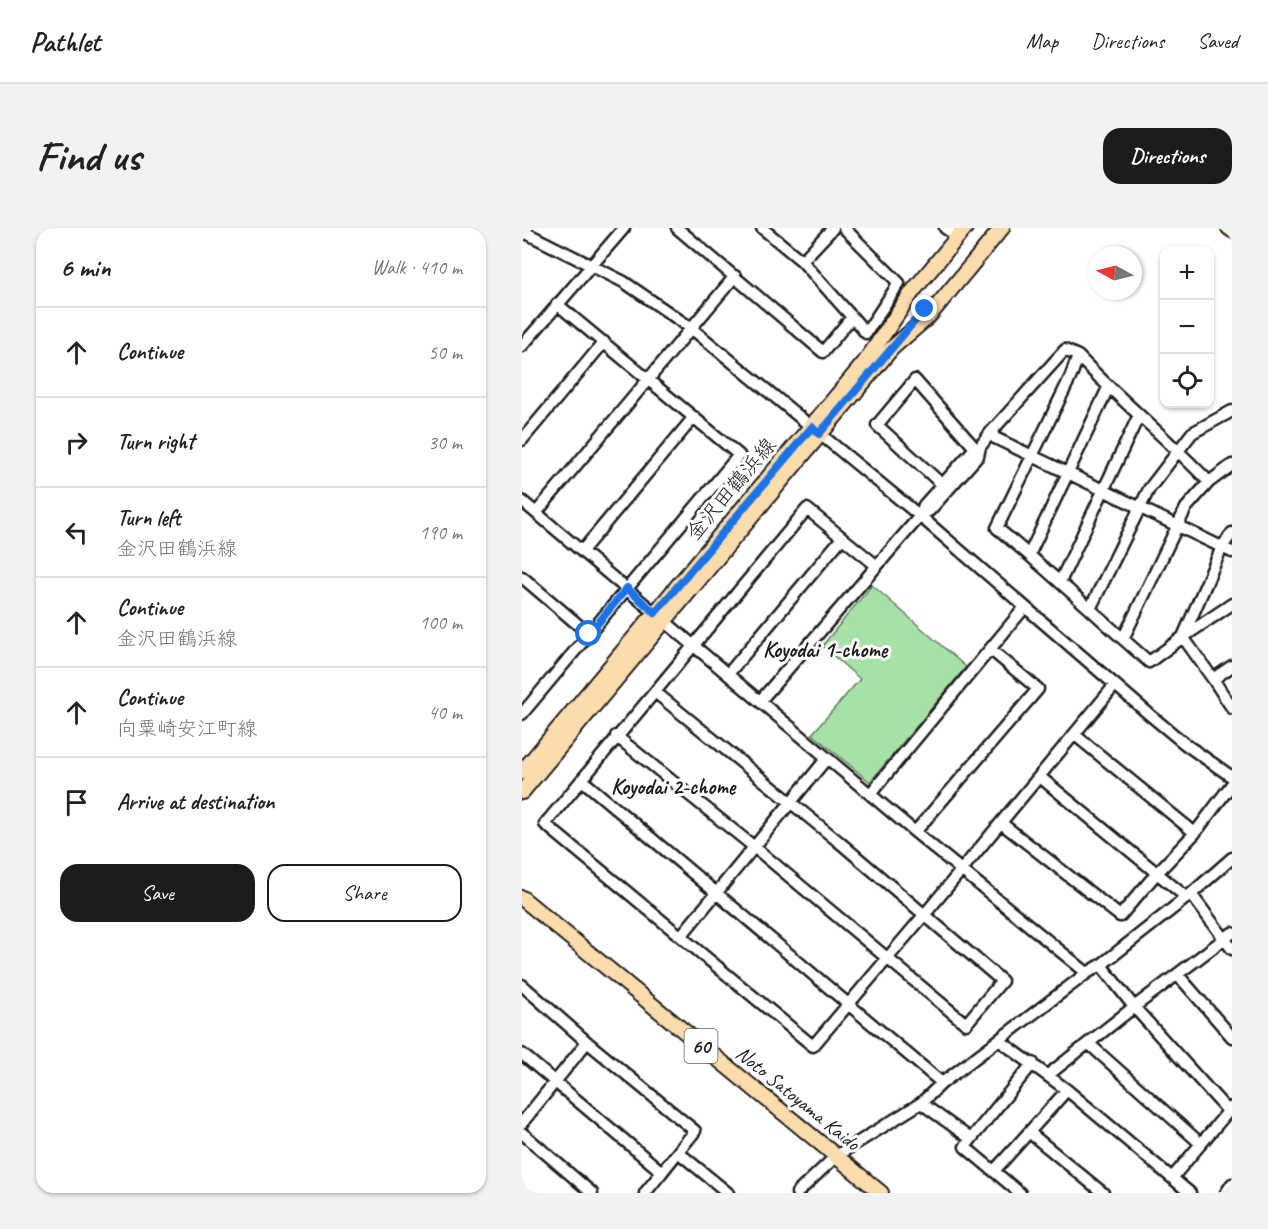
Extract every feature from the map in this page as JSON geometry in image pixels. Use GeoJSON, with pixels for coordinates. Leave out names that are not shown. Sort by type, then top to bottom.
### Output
{"type":"FeatureCollection","features":[{"type":"Feature","properties":{"kind":"main road"},"geometry":{"type":"LineString","coordinates":[[892,348],[976,228]]}},
{"type":"Feature","properties":{"kind":"main road"},"geometry":{"type":"LineString","coordinates":[[865,362],[991,228]]}},
{"type":"Feature","properties":{"kind":"main road","name":"金沢田鶴浜線"},"geometry":{"type":"LineString","coordinates":[[522,792],[660,617],[816,430],[892,348],[928,317],[1002,228]]}},
{"type":"Feature","properties":{"kind":"main road","name":"金沢田鶴浜線"},"geometry":{"type":"LineString","coordinates":[[816,430],[954,230]]}},
{"type":"Feature","properties":{"kind":"main road","name":"金沢田鶴浜線"},"geometry":{"type":"LineString","coordinates":[[522,772],[660,617]]}},
{"type":"Feature","properties":{"kind":"main road","name":"Noto Satoyama Kaido"},"geometry":{"type":"LineString","coordinates":[[522,898],[880,1193]]}},
{"type":"Feature","properties":{"kind":"street"},"geometry":{"type":"LineString","coordinates":[[522,346],[624,228]]}},
{"type":"Feature","properties":{"kind":"street"},"geometry":{"type":"LineString","coordinates":[[677,228],[824,352],[852,317]]}},
{"type":"Feature","properties":{"kind":"street"},"geometry":{"type":"LineString","coordinates":[[762,228],[802,261],[866,333],[899,283],[844,228]]}},
{"type":"Feature","properties":{"kind":"street"},"geometry":{"type":"LineString","coordinates":[[802,261],[833,228]]}},
{"type":"Feature","properties":{"kind":"street"},"geometry":{"type":"LineString","coordinates":[[522,231],[624,282],[691,328],[920,516],[1185,744],[1232,777]]}},
{"type":"Feature","properties":{"kind":"street"},"geometry":{"type":"LineString","coordinates":[[536,513],[735,276]]}},
{"type":"Feature","properties":{"kind":"street"},"geometry":{"type":"LineString","coordinates":[[522,714],[739,455],[557,304]]}},
{"type":"Feature","properties":{"kind":"street"},"geometry":{"type":"LineString","coordinates":[[522,440],[604,342]]}},
{"type":"Feature","properties":{"kind":"street"},"geometry":{"type":"LineString","coordinates":[[977,448],[1065,350],[1078,356],[1108,388],[1180,452],[1209,482]]}},
{"type":"Feature","properties":{"kind":"street"},"geometry":{"type":"LineString","coordinates":[[1078,356],[1071,376],[997,528],[1149,662],[1232,604]]}},
{"type":"Feature","properties":{"kind":"street"},"geometry":{"type":"LineString","coordinates":[[760,701],[920,516],[930,510],[945,487],[978,456],[977,448],[915,380],[878,425],[945,487]]}},
{"type":"Feature","properties":{"kind":"street"},"geometry":{"type":"LineString","coordinates":[[1029,555],[1108,388]]}},
{"type":"Feature","properties":{"kind":"street"},"geometry":{"type":"LineString","coordinates":[[1090,609],[1140,507],[1161,472],[1180,452],[1192,433],[1232,411]]}},
{"type":"Feature","properties":{"kind":"street"},"geometry":{"type":"LineString","coordinates":[[1060,582],[1139,415]]}},
{"type":"Feature","properties":{"kind":"street"},"geometry":{"type":"LineString","coordinates":[[582,551],[694,417]]}},
{"type":"Feature","properties":{"kind":"street"},"geometry":{"type":"LineString","coordinates":[[991,432],[995,438],[1227,549]]}},
{"type":"Feature","properties":{"kind":"street"},"geometry":{"type":"LineString","coordinates":[[1123,639],[1186,508],[1209,482],[1232,465]]}},
{"type":"Feature","properties":{"kind":"street"},"geometry":{"type":"LineString","coordinates":[[522,501],[915,832],[1087,973]]}},
{"type":"Feature","properties":{"kind":"street"},"geometry":{"type":"LineString","coordinates":[[877,566],[807,509],[544,824],[813,1046],[1115,685]]}},
{"type":"Feature","properties":{"kind":"street"},"geometry":{"type":"LineString","coordinates":[[1184,637],[1227,549],[1232,532]]}},
{"type":"Feature","properties":{"kind":"street"},"geometry":{"type":"LineString","coordinates":[[728,674],[842,538]]}},
{"type":"Feature","properties":{"kind":"street"},"geometry":{"type":"LineString","coordinates":[[522,577],[589,634]]}},
{"type":"Feature","properties":{"kind":"street"},"geometry":{"type":"LineString","coordinates":[[871,793],[1025,607]]}},
{"type":"Feature","properties":{"kind":"street"},"geometry":{"type":"LineString","coordinates":[[1184,637],[1232,708]]}},
{"type":"Feature","properties":{"kind":"street"},"geometry":{"type":"LineString","coordinates":[[915,832],[1038,689],[990,649]]}},
{"type":"Feature","properties":{"kind":"street"},"geometry":{"type":"LineString","coordinates":[[1212,679],[1232,666]]}},
{"type":"Feature","properties":{"kind":"street"},"geometry":{"type":"LineString","coordinates":[[616,736],[753,846],[966,1024],[1002,981],[925,914],[655,692]]}},
{"type":"Feature","properties":{"kind":"street"},"geometry":{"type":"LineString","coordinates":[[1075,735],[1195,833]]}},
{"type":"Feature","properties":{"kind":"street"},"geometry":{"type":"LineString","coordinates":[[681,936],[827,758]]}},
{"type":"Feature","properties":{"kind":"street"},"geometry":{"type":"LineString","coordinates":[[1040,777],[1156,874],[1189,896],[1228,936],[1232,949]]}},
{"type":"Feature","properties":{"kind":"street"},"geometry":{"type":"LineString","coordinates":[[582,780],[942,1083]]}},
{"type":"Feature","properties":{"kind":"street"},"geometry":{"type":"LineString","coordinates":[[1001,823],[1120,916],[1195,833],[1232,784]]}},
{"type":"Feature","properties":{"kind":"street"},"geometry":{"type":"LineString","coordinates":[[797,1193],[836,1156],[921,1103],[942,1083],[1087,973],[1101,965],[1189,896],[1232,858]]}},
{"type":"Feature","properties":{"kind":"street"},"geometry":{"type":"LineString","coordinates":[[1048,1075],[1228,936]]}},
{"type":"Feature","properties":{"kind":"street"},"geometry":{"type":"LineString","coordinates":[[1101,965],[1134,1007],[1230,1109],[1172,1178]]}},
{"type":"Feature","properties":{"kind":"street"},"geometry":{"type":"LineString","coordinates":[[1178,975],[1232,1037]]}},
{"type":"Feature","properties":{"kind":"street"},"geometry":{"type":"LineString","coordinates":[[522,985],[695,1131],[645,1193]]}},
{"type":"Feature","properties":{"kind":"street"},"geometry":{"type":"LineString","coordinates":[[999,1040],[1067,1090],[1190,1193]]}},
{"type":"Feature","properties":{"kind":"street"},"geometry":{"type":"LineString","coordinates":[[522,1122],[587,1042]]}},
{"type":"Feature","properties":{"kind":"street"},"geometry":{"type":"LineString","coordinates":[[1088,1043],[1200,1143]]}},
{"type":"Feature","properties":{"kind":"street"},"geometry":{"type":"LineString","coordinates":[[522,1054],[662,1172]]}},
{"type":"Feature","properties":{"kind":"street"},"geometry":{"type":"LineString","coordinates":[[1020,1193],[965,1147],[1033,1063]]}},
{"type":"Feature","properties":{"kind":"street"},"geometry":{"type":"LineString","coordinates":[[993,1171],[1067,1090]]}},
{"type":"Feature","properties":{"kind":"street"},"geometry":{"type":"LineString","coordinates":[[921,1103],[970,1139]]}},
{"type":"Feature","properties":{"kind":"street"},"geometry":{"type":"LineString","coordinates":[[1030,1132],[1103,1193]]}},
{"type":"Feature","properties":{"kind":"street"},"geometry":{"type":"LineString","coordinates":[[522,1133],[592,1193]]}},
{"type":"Feature","properties":{"kind":"street"},"geometry":{"type":"LineString","coordinates":[[678,1152],[728,1193]]}},
{"type":"Feature","properties":{"kind":"street"},"geometry":{"type":"LineString","coordinates":[[1226,1193],[1232,1184]]}},
{"type":"Feature","properties":{"kind":"green space"},"geometry":{"type":"Polygon","coordinates":[[[872,585],[966,667],[870,782],[812,734],[860,679],[822,646],[872,585]]]}},
{"type":"Feature","properties":{"kind":"district","name":"Koyodai 1-chome"},"geometry":{"type":"Point","coordinates":[825,650]}},
{"type":"Feature","properties":{"kind":"district","name":"Koyodai 2-chome"},"geometry":{"type":"Point","coordinates":[673,787]}},
{"type":"Feature","properties":{"kind":"route"},"geometry":{"type":"LineString","coordinates":[[589,634],[627,588],[655,613],[812,427],[819,434],[925,309]]}}]}
